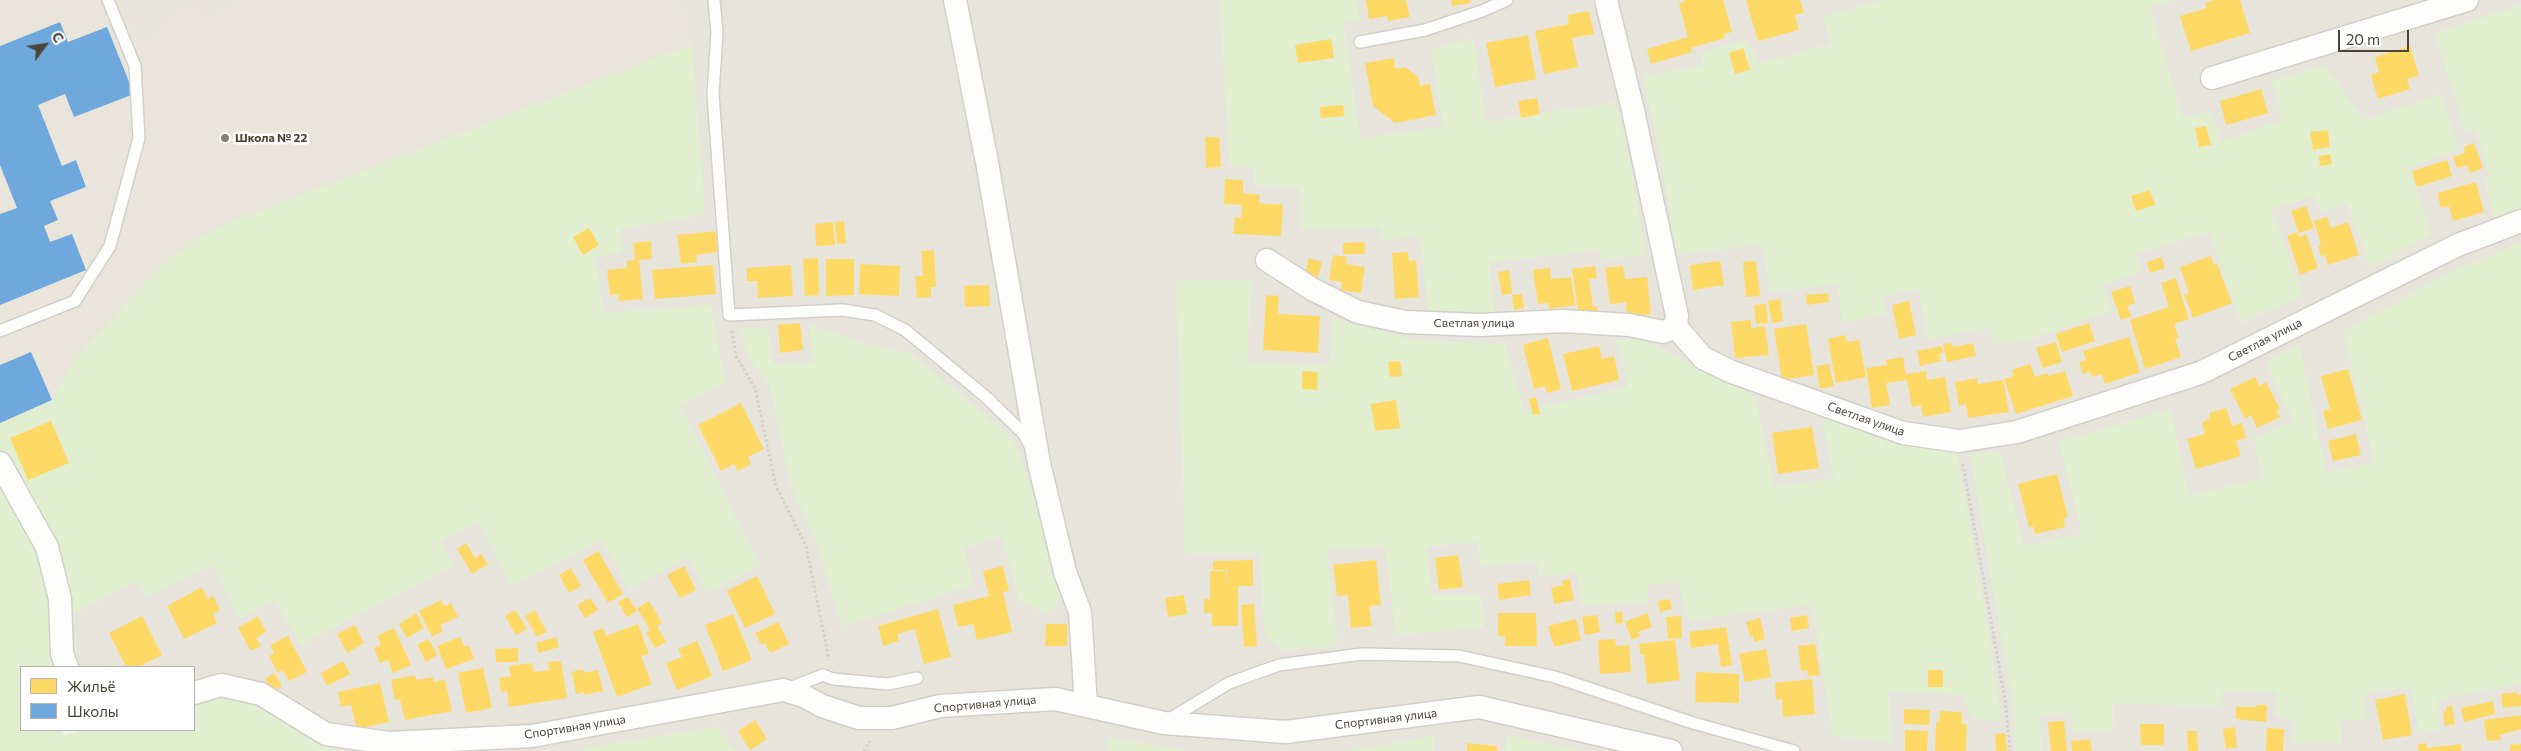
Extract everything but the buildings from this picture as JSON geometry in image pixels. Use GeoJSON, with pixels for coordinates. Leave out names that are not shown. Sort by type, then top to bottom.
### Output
{"type":"FeatureCollection","features":[{"type":"Feature","properties":{"kind":"street"},"geometry":{"type":"LineString","coordinates":[[955,0],[987,162],[1039,463],[1065,572],[1080,612],[1086,704]]}},
{"type":"Feature","properties":{"kind":"street"},"geometry":{"type":"LineString","coordinates":[[1606,0],[1632,106],[1678,316],[1676,327]]}},
{"type":"Feature","properties":{"kind":"street"},"geometry":{"type":"LineString","coordinates":[[2212,78],[2467,0]]}},
{"type":"Feature","properties":{"kind":"street","name":"Светлая улица"},"geometry":{"type":"LineString","coordinates":[[1268,260],[1312,289],[1358,312],[1405,322],[1480,325],[1563,321],[1629,325],[1663,332],[1676,327],[1703,358],[1732,372],[1903,433],[1959,441],[2017,432],[2200,373],[2458,244],[2521,221]]}},
{"type":"Feature","properties":{"kind":"street"},"geometry":{"type":"LineString","coordinates":[[0,462],[47,548],[60,599],[62,654],[67,666]]}},
{"type":"Feature","properties":{"kind":"street","name":"Спортивная улица"},"geometry":{"type":"LineString","coordinates":[[195,693],[221,685],[261,694],[326,734],[389,743],[532,736],[783,690],[804,696],[822,706],[859,718],[892,718],[940,706],[1055,698],[1164,723],[1286,732],[1479,707],[1671,751]]}},
{"type":"Feature","properties":{"kind":"lane"},"geometry":{"type":"LineString","coordinates":[[0,331],[75,300],[110,246],[139,138],[135,66],[108,0]]}},
{"type":"Feature","properties":{"kind":"lane"},"geometry":{"type":"LineString","coordinates":[[714,0],[717,32],[713,94],[729,315],[842,310],[875,315],[906,330],[986,397],[1024,434],[1039,463]]}},
{"type":"Feature","properties":{"kind":"lane"},"geometry":{"type":"LineString","coordinates":[[1360,42],[1425,30],[1482,11],[1507,0]]}},
{"type":"Feature","properties":{"kind":"lane"},"geometry":{"type":"LineString","coordinates":[[1164,723],[1229,683],[1279,665],[1362,654],[1459,656],[1556,677],[1693,723],[1794,751]]}},
{"type":"Feature","properties":{"kind":"lane"},"geometry":{"type":"LineString","coordinates":[[783,690],[823,675],[833,679],[888,684],[916,678]]}},
{"type":"Feature","properties":{"kind":"path"},"geometry":{"type":"LineString","coordinates":[[729,315],[736,356],[755,388],[776,486],[806,546],[833,679]]}},
{"type":"Feature","properties":{"kind":"path"},"geometry":{"type":"LineString","coordinates":[[1959,441],[2005,700],[2010,751]]}},
{"type":"Feature","properties":{"kind":"shaded area"},"geometry":{"type":"Polygon","coordinates":[[[0,0],[2521,0],[2521,751],[339,751],[227,696],[195,704],[195,666],[55,666],[43,573],[0,458],[0,0]]]}},
{"type":"Feature","properties":{"kind":"shaded area","name":"Школа № 22"},"geometry":{"type":"Polygon","coordinates":[[[0,0],[120,0],[143,49],[172,17],[193,5],[205,21],[246,0],[680,0],[692,44],[223,225],[171,256],[73,360],[52,400],[0,423],[0,0]]]}},
{"type":"Feature","properties":{"kind":"green space"},"geometry":{"type":"Polygon","coordinates":[[[1219,0],[1356,0],[1359,20],[1344,22],[1360,138],[1443,127],[1431,49],[1473,38],[1486,122],[1616,102],[1630,161],[1646,255],[1603,259],[1600,250],[1489,263],[1494,314],[1429,316],[1420,237],[1381,239],[1380,228],[1301,229],[1299,188],[1255,185],[1253,168],[1230,166],[1219,0]]]}},
{"type":"Feature","properties":{"kind":"green space"},"geometry":{"type":"Polygon","coordinates":[[[1882,0],[2176,0],[2150,7],[2183,119],[2211,110],[2220,141],[2282,120],[2272,81],[2326,65],[2363,120],[2440,94],[2459,150],[2409,167],[2432,235],[2370,268],[2347,204],[2321,212],[2314,196],[2272,210],[2303,296],[2241,323],[2209,232],[2136,254],[2141,272],[2103,285],[2112,311],[2029,340],[1994,345],[1990,327],[1928,339],[1918,289],[1882,297],[1886,315],[1843,323],[1837,284],[1770,292],[1762,244],[1677,255],[1660,153],[1642,76],[1703,65],[1701,52],[1746,40],[1760,63],[1830,44],[1823,17],[1882,0]]]}},
{"type":"Feature","properties":{"kind":"green space"},"geometry":{"type":"Polygon","coordinates":[[[2521,5],[2521,211],[2495,222],[2483,178],[2489,175],[2476,129],[2465,131],[2435,33],[2521,5]]]}},
{"type":"Feature","properties":{"kind":"green space"},"geometry":{"type":"Polygon","coordinates":[[[692,44],[705,215],[620,229],[622,253],[595,256],[604,313],[711,305],[725,383],[681,406],[760,566],[707,594],[687,557],[629,589],[601,540],[512,586],[479,523],[441,541],[454,565],[300,646],[275,601],[240,619],[213,565],[147,596],[136,581],[71,616],[57,541],[0,447],[0,423],[52,400],[73,360],[171,256],[223,225],[692,44]]]}},
{"type":"Feature","properties":{"kind":"green space"},"geometry":{"type":"Polygon","coordinates":[[[2521,242],[2521,684],[2438,699],[2441,729],[2419,732],[2411,687],[2365,693],[2365,721],[2341,719],[2342,743],[2293,743],[2293,720],[2276,717],[2276,692],[2221,691],[2221,706],[2114,704],[2113,731],[2073,732],[2071,713],[2040,714],[2042,751],[2016,751],[2012,700],[1970,453],[2000,452],[2024,546],[2082,534],[2059,442],[2170,409],[2189,495],[2262,478],[2254,438],[2294,421],[2266,364],[2299,343],[2326,472],[2374,462],[2343,331],[2453,271],[2521,242]]]}},
{"type":"Feature","properties":{"kind":"green space"},"geometry":{"type":"Polygon","coordinates":[[[1176,280],[1252,280],[1247,362],[1330,365],[1332,318],[1414,340],[1505,344],[1524,411],[1628,387],[1617,339],[1642,339],[1755,396],[1774,487],[1834,478],[1821,413],[1956,447],[1991,645],[2001,721],[1971,718],[1964,695],[1889,691],[1892,743],[1833,736],[1812,605],[1689,620],[1678,583],[1647,585],[1649,601],[1582,606],[1577,573],[1539,577],[1537,561],[1481,567],[1477,542],[1427,547],[1432,594],[1481,594],[1485,628],[1396,635],[1385,546],[1327,550],[1338,646],[1282,651],[1264,634],[1260,554],[1185,553],[1176,280]]]}},
{"type":"Feature","properties":{"kind":"green space"},"geometry":{"type":"Polygon","coordinates":[[[810,325],[863,343],[910,353],[1012,437],[1039,507],[1062,600],[1046,614],[1019,601],[1002,536],[964,548],[973,585],[842,627],[818,547],[790,483],[769,383],[749,360],[740,329],[768,328],[773,364],[812,363],[810,325]]]}},
{"type":"Feature","properties":{"kind":"green space"},"geometry":{"type":"Polygon","coordinates":[[[0,458],[43,573],[55,666],[20,666],[20,731],[62,731],[63,735],[81,731],[195,731],[195,704],[227,696],[267,707],[339,751],[0,751],[0,458]]]}},
{"type":"Feature","properties":{"kind":"green space"},"geometry":{"type":"Polygon","coordinates":[[[716,726],[737,751],[586,751],[585,748],[716,726]]]}},
{"type":"Feature","properties":{"kind":"green space"},"geometry":{"type":"Polygon","coordinates":[[[1507,735],[1583,751],[1505,751],[1507,735]]]}},
{"type":"Feature","properties":{"kind":"green space"},"geometry":{"type":"Polygon","coordinates":[[[1434,736],[1434,751],[1347,751],[1354,750],[1434,736]]]}},
{"type":"Feature","properties":{"kind":"green space"},"geometry":{"type":"Polygon","coordinates":[[[1107,737],[1184,750],[1184,751],[1109,751],[1107,737]]]}},
{"type":"Feature","properties":{"kind":"place","name":"Школа № 22"},"geometry":{"type":"Point","coordinates":[225,138]}}]}
